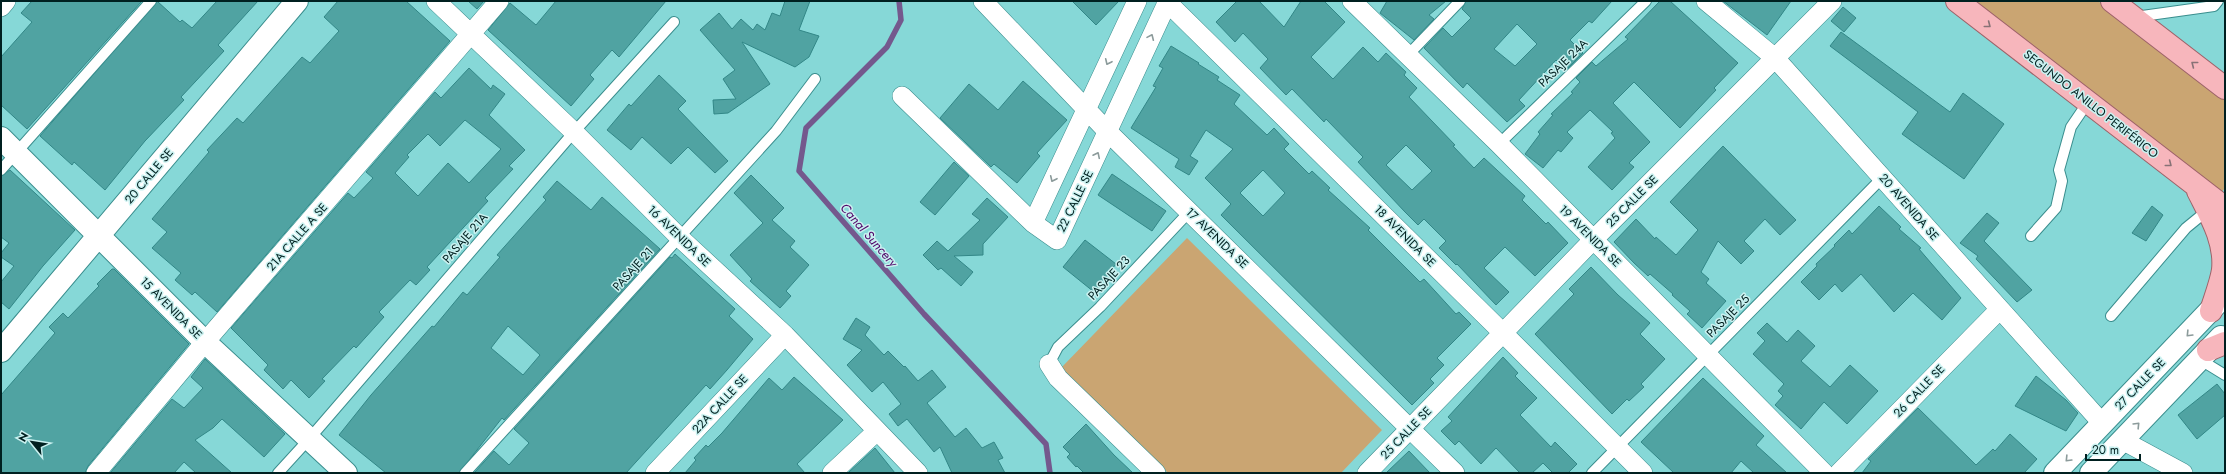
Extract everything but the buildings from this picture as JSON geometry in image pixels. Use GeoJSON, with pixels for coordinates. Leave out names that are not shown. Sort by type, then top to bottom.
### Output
{"type":"FeatureCollection","features":[{"type":"Feature","properties":{"kind":"main road","name":"SEGUNDO ANILLO PERIFÉRICO"},"geometry":{"type":"LineString","coordinates":[[1957,1],[2194,183],[2216,209]]}},
{"type":"Feature","properties":{"kind":"main road"},"geometry":{"type":"LineString","coordinates":[[2112,1],[2225,88]]}},
{"type":"Feature","properties":{"kind":"main road"},"geometry":{"type":"LineString","coordinates":[[2211,311],[2223,269],[2222,249],[2216,225],[2216,209]]}},
{"type":"Feature","properties":{"kind":"street"},"geometry":{"type":"LineString","coordinates":[[1,7],[6,1]]}},
{"type":"Feature","properties":{"kind":"street","name":"20 CALLE SE"},"geometry":{"type":"LineString","coordinates":[[1,351],[297,1]]}},
{"type":"Feature","properties":{"kind":"street","name":"16 AVENIDA SE"},"geometry":{"type":"LineString","coordinates":[[436,1],[473,34],[574,132],[679,237],[785,335],[918,473]]}},
{"type":"Feature","properties":{"kind":"street","name":"21A CALLE A SE"},"geometry":{"type":"LineString","coordinates":[[96,473],[205,342],[473,34],[499,1]]}},
{"type":"Feature","properties":{"kind":"street","name":"17 AVENIDA SE"},"geometry":{"type":"LineString","coordinates":[[983,1],[1108,132],[1411,428],[1455,473]]}},
{"type":"Feature","properties":{"kind":"street"},"geometry":{"type":"LineString","coordinates":[[902,96],[1033,223],[1137,1]]}},
{"type":"Feature","properties":{"kind":"street","name":"22 CALLE SE"},"geometry":{"type":"LineString","coordinates":[[1033,223],[1057,240],[1167,1]]}},
{"type":"Feature","properties":{"kind":"street","name":"18 AVENIDA SE"},"geometry":{"type":"LineString","coordinates":[[1167,1],[1643,473]]}},
{"type":"Feature","properties":{"kind":"street","name":"19 AVENIDA SE"},"geometry":{"type":"LineString","coordinates":[[1352,1],[1500,144],[1593,240],[1709,354],[1824,473]]}},
{"type":"Feature","properties":{"kind":"street","name":"20 AVENIDA SE"},"geometry":{"type":"LineString","coordinates":[[1706,1],[1775,58],[1883,177],[1999,310],[2102,423]]}},
{"type":"Feature","properties":{"kind":"street","name":"25 CALLE SE"},"geometry":{"type":"LineString","coordinates":[[1367,473],[1593,240],[1832,1]]}},
{"type":"Feature","properties":{"kind":"street","name":"15 AVENIDA SE"},"geometry":{"type":"LineString","coordinates":[[8,146],[205,342],[346,473]]}},
{"type":"Feature","properties":{"kind":"street","name":"27 CALLE SE"},"geometry":{"type":"LineString","coordinates":[[2055,473],[2225,295]]}},
{"type":"Feature","properties":{"kind":"street","name":"26 CALLE SE"},"geometry":{"type":"LineString","coordinates":[[1839,473],[1999,310]]}},
{"type":"Feature","properties":{"kind":"street"},"geometry":{"type":"LineString","coordinates":[[2091,473],[2211,351],[2225,333]]}},
{"type":"Feature","properties":{"kind":"street","name":"22A CALLE SE"},"geometry":{"type":"LineString","coordinates":[[655,473],[785,335]]}},
{"type":"Feature","properties":{"kind":"street"},"geometry":{"type":"LineString","coordinates":[[1049,364],[1058,378],[1156,473]]}},
{"type":"Feature","properties":{"kind":"street"},"geometry":{"type":"LineString","coordinates":[[832,473],[876,431]]}},
{"type":"Feature","properties":{"kind":"street"},"geometry":{"type":"LineString","coordinates":[[2122,440],[2183,473]]}},
{"type":"Feature","properties":{"kind":"lane"},"geometry":{"type":"LineString","coordinates":[[1,170],[8,146],[151,1]]}},
{"type":"Feature","properties":{"kind":"lane"},"geometry":{"type":"LineString","coordinates":[[1408,55],[1460,1]]}},
{"type":"Feature","properties":{"kind":"lane","name":"PASAJE 24A"},"geometry":{"type":"LineString","coordinates":[[1500,144],[1646,1]]}},
{"type":"Feature","properties":{"kind":"lane"},"geometry":{"type":"LineString","coordinates":[[2134,17],[2214,6],[2218,1]]}},
{"type":"Feature","properties":{"kind":"lane","name":"PASAJE 21A"},"geometry":{"type":"LineString","coordinates":[[278,473],[310,438],[574,132],[674,22]]}},
{"type":"Feature","properties":{"kind":"lane","name":"PASAJE 21"},"geometry":{"type":"LineString","coordinates":[[465,473],[776,131],[815,79]]}},
{"type":"Feature","properties":{"kind":"lane"},"geometry":{"type":"LineString","coordinates":[[2032,236],[2056,208],[2062,181],[2060,170],[2071,127],[2088,102]]}},
{"type":"Feature","properties":{"kind":"lane","name":"PASAJE 25"},"geometry":{"type":"LineString","coordinates":[[1592,473],[1883,177]]}},
{"type":"Feature","properties":{"kind":"lane"},"geometry":{"type":"LineString","coordinates":[[2110,316],[2186,228],[2216,209]]}},
{"type":"Feature","properties":{"kind":"lane","name":"PASAJE 23"},"geometry":{"type":"LineString","coordinates":[[1049,364],[1058,347],[1100,307],[1190,211]]}},
{"type":"Feature","properties":{"kind":"lane"},"geometry":{"type":"LineString","coordinates":[[2211,351],[2225,375]]}},
{"type":"Feature","properties":{"kind":"shaded area"},"geometry":{"type":"Polygon","coordinates":[[[1971,1],[2098,1],[2225,99],[2225,188],[2220,194],[1971,1]]]}},
{"type":"Feature","properties":{"kind":"shaded area"},"geometry":{"type":"Polygon","coordinates":[[[1187,238],[1382,430],[1341,473],[1168,473],[1061,368],[1187,238]]]}},
{"type":"Feature","properties":{"kind":"waterway","name":"Canal Suncery"},"geometry":{"type":"LineString","coordinates":[[899,1],[901,20],[887,47],[806,128],[799,171],[924,314],[1046,444],[1050,473]]}}]}
